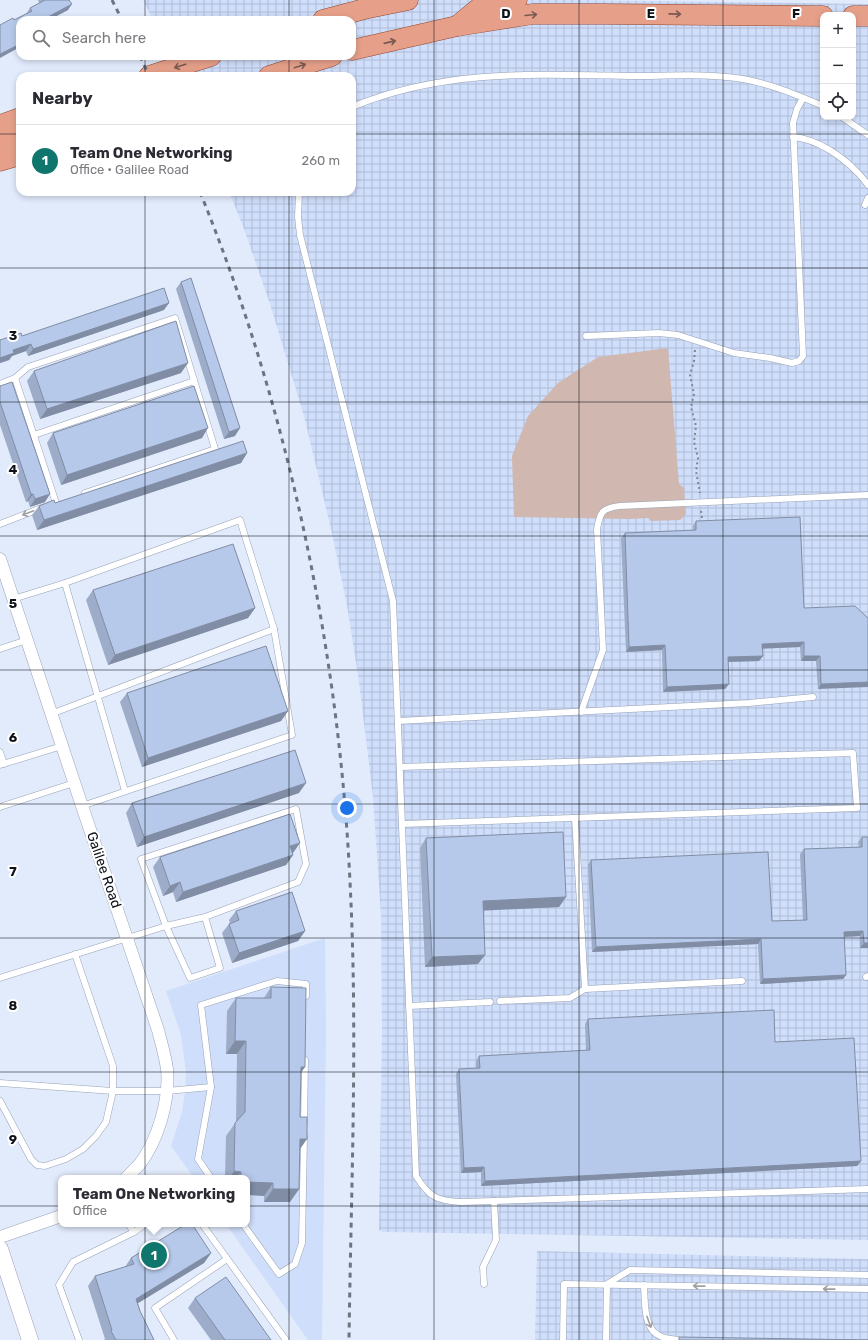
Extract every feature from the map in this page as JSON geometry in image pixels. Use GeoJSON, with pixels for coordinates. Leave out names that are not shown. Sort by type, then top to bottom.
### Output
{"type":"FeatureCollection","features":[{"type":"Feature","properties":{"kind":"main road"},"geometry":{"type":"LineString","coordinates":[[339,16],[408,0]]}},
{"type":"Feature","properties":{"kind":"main road"},"geometry":{"type":"LineString","coordinates":[[458,26],[485,3],[517,0]]}},
{"type":"Feature","properties":{"kind":"main road"},"geometry":{"type":"LineString","coordinates":[[356,49],[458,26],[533,14],[820,16]]}},
{"type":"Feature","properties":{"kind":"main road"},"geometry":{"type":"LineString","coordinates":[[856,16],[868,16]]}},
{"type":"Feature","properties":{"kind":"main road"},"geometry":{"type":"LineString","coordinates":[[161,72],[199,60]]}},
{"type":"Feature","properties":{"kind":"main road"},"geometry":{"type":"LineString","coordinates":[[281,72],[319,60]]}},
{"type":"Feature","properties":{"kind":"main road"},"geometry":{"type":"LineString","coordinates":[[0,125],[16,119]]}},
{"type":"Feature","properties":{"kind":"main road"},"geometry":{"type":"LineString","coordinates":[[0,143],[16,137]]}},
{"type":"Feature","properties":{"kind":"main road"},"geometry":{"type":"LineString","coordinates":[[0,161],[16,156]]}},
{"type":"Feature","properties":{"kind":"street","name":"Galilee Road"},"geometry":{"type":"LineString","coordinates":[[0,559],[158,1030],[167,1070],[167,1091],[159,1124],[150,1146],[139,1164],[129,1175]]}},
{"type":"Feature","properties":{"kind":"street"},"geometry":{"type":"LineString","coordinates":[[0,1237],[58,1217]]}},
{"type":"Feature","properties":{"kind":"street"},"geometry":{"type":"LineString","coordinates":[[0,1249],[30,1340]]}},
{"type":"Feature","properties":{"kind":"lane"},"geometry":{"type":"LineString","coordinates":[[356,105],[372,98],[437,82],[477,77],[512,75],[722,77],[757,82],[782,89],[820,105]]}},
{"type":"Feature","properties":{"kind":"lane"},"geometry":{"type":"LineString","coordinates":[[586,336],[659,333],[678,335],[734,353],[792,363],[799,361],[803,356],[793,123],[797,109],[803,98]]}},
{"type":"Feature","properties":{"kind":"lane"},"geometry":{"type":"LineString","coordinates":[[846,120],[868,135]]}},
{"type":"Feature","properties":{"kind":"lane"},"geometry":{"type":"LineString","coordinates":[[793,137],[816,143],[833,152],[851,165],[868,185]]}},
{"type":"Feature","properties":{"kind":"lane"},"geometry":{"type":"LineString","coordinates":[[299,196],[298,217],[300,235],[393,601],[416,1176],[423,1188],[432,1196],[444,1201],[461,1202],[868,1189]]}},
{"type":"Feature","properties":{"kind":"lane"},"geometry":{"type":"LineString","coordinates":[[865,205],[868,198]]}},
{"type":"Feature","properties":{"kind":"lane"},"geometry":{"type":"LineString","coordinates":[[0,384],[15,378],[28,367],[175,318],[215,449],[79,495]]}},
{"type":"Feature","properties":{"kind":"lane"},"geometry":{"type":"LineString","coordinates":[[15,378],[56,503]]}},
{"type":"Feature","properties":{"kind":"lane"},"geometry":{"type":"LineString","coordinates":[[34,435],[194,381]]}},
{"type":"Feature","properties":{"kind":"lane"},"geometry":{"type":"LineString","coordinates":[[581,712],[603,650],[597,529],[602,511],[608,507],[620,506],[868,495]]}},
{"type":"Feature","properties":{"kind":"lane"},"geometry":{"type":"LineString","coordinates":[[0,524],[28,512],[64,500]]}},
{"type":"Feature","properties":{"kind":"lane"},"geometry":{"type":"LineString","coordinates":[[13,599],[65,583],[240,520],[274,629],[292,735],[82,806]]}},
{"type":"Feature","properties":{"kind":"lane"},"geometry":{"type":"LineString","coordinates":[[65,583],[125,792]]}},
{"type":"Feature","properties":{"kind":"lane"},"geometry":{"type":"LineString","coordinates":[[51,714],[274,629]]}},
{"type":"Feature","properties":{"kind":"lane"},"geometry":{"type":"LineString","coordinates":[[0,649],[27,640]]}},
{"type":"Feature","properties":{"kind":"lane"},"geometry":{"type":"LineString","coordinates":[[398,721],[749,703],[813,697]]}},
{"type":"Feature","properties":{"kind":"lane"},"geometry":{"type":"LineString","coordinates":[[0,752],[2,765],[62,746]]}},
{"type":"Feature","properties":{"kind":"lane"},"geometry":{"type":"LineString","coordinates":[[400,767],[853,753],[858,808],[402,824]]}},
{"type":"Feature","properties":{"kind":"lane"},"geometry":{"type":"LineString","coordinates":[[0,807],[74,783]]}},
{"type":"Feature","properties":{"kind":"lane"},"geometry":{"type":"LineString","coordinates":[[0,978],[166,926],[205,917],[298,882],[306,864],[296,809],[141,859],[166,926],[190,978],[220,968],[205,917]]}},
{"type":"Feature","properties":{"kind":"lane"},"geometry":{"type":"LineString","coordinates":[[575,818],[585,990]]}},
{"type":"Feature","properties":{"kind":"lane"},"geometry":{"type":"LineString","coordinates":[[0,1101],[32,1159],[37,1165],[45,1166],[66,1158],[83,1149],[96,1136],[106,1122],[114,1091],[113,1066],[75,954]]}},
{"type":"Feature","properties":{"kind":"lane"},"geometry":{"type":"LineString","coordinates":[[209,1175],[198,1159],[211,1087],[201,1005],[277,981],[306,984],[306,1000]]}},
{"type":"Feature","properties":{"kind":"lane"},"geometry":{"type":"LineString","coordinates":[[500,1001],[570,998],[585,990],[742,981]]}},
{"type":"Feature","properties":{"kind":"lane"},"geometry":{"type":"LineString","coordinates":[[409,1006],[490,1002]]}},
{"type":"Feature","properties":{"kind":"lane"},"geometry":{"type":"LineString","coordinates":[[245,1227],[279,1274],[295,1264],[302,1243],[305,1054]]}},
{"type":"Feature","properties":{"kind":"lane"},"geometry":{"type":"LineString","coordinates":[[0,1083],[114,1091],[167,1091],[211,1087]]}},
{"type":"Feature","properties":{"kind":"lane"},"geometry":{"type":"LineString","coordinates":[[484,1284],[483,1267],[496,1240],[494,1201]]}},
{"type":"Feature","properties":{"kind":"lane"},"geometry":{"type":"LineString","coordinates":[[130,1227],[134,1232]]}},
{"type":"Feature","properties":{"kind":"lane"},"geometry":{"type":"LineString","coordinates":[[79,1340],[59,1285],[73,1262],[134,1232],[141,1227]]}},
{"type":"Feature","properties":{"kind":"lane"},"geometry":{"type":"LineString","coordinates":[[204,1227],[286,1340]]}},
{"type":"Feature","properties":{"kind":"lane"},"geometry":{"type":"LineString","coordinates":[[174,1340],[155,1308],[227,1259]]}},
{"type":"Feature","properties":{"kind":"lane"},"geometry":{"type":"LineString","coordinates":[[607,1284],[630,1270],[868,1274]]}},
{"type":"Feature","properties":{"kind":"lane"},"geometry":{"type":"LineString","coordinates":[[563,1340],[564,1284],[644,1284],[868,1289]]}},
{"type":"Feature","properties":{"kind":"lane"},"geometry":{"type":"LineString","coordinates":[[606,1340],[607,1284]]}},
{"type":"Feature","properties":{"kind":"lane"},"geometry":{"type":"LineString","coordinates":[[644,1284],[645,1311],[650,1327],[659,1336],[678,1340]]}},
{"type":"Feature","properties":{"kind":"path"},"geometry":{"type":"LineString","coordinates":[[694,339],[694,361],[690,374],[694,394],[691,407],[696,426],[694,442],[698,458],[696,471],[700,488],[702,518]]}},
{"type":"Feature","properties":{"kind":"shaded area"},"geometry":{"type":"Polygon","coordinates":[[[143,0],[578,0],[868,4],[868,1240],[379,1231],[382,1031],[381,914],[373,797],[359,682],[347,605],[331,529],[304,416],[270,304],[243,226],[231,196],[356,196],[356,72],[178,72],[172,60],[356,60],[356,16],[151,16],[143,0]]]}},
{"type":"Feature","properties":{"kind":"shaded area"},"geometry":{"type":"Polygon","coordinates":[[[668,348],[679,484],[684,488],[686,514],[680,520],[651,521],[648,518],[514,517],[512,456],[528,416],[558,383],[598,357],[668,348]]]}},
{"type":"Feature","properties":{"kind":"shaded area"},"geometry":{"type":"Polygon","coordinates":[[[325,938],[326,1031],[322,1340],[308,1340],[228,1227],[250,1227],[250,1175],[192,1175],[171,1146],[182,1112],[186,1072],[181,1035],[166,991],[325,938]]]}},
{"type":"Feature","properties":{"kind":"shaded area"},"geometry":{"type":"Polygon","coordinates":[[[537,1251],[868,1259],[868,1340],[535,1340],[537,1251]]]}},
{"type":"Feature","properties":{"kind":"building"},"geometry":{"type":"Polygon","coordinates":[[[45,0],[69,0],[72,4],[50,16],[22,16],[32,11],[30,8],[45,0]]]}},
{"type":"Feature","properties":{"kind":"building"},"geometry":{"type":"Polygon","coordinates":[[[13,18],[14,20],[16,19],[16,46],[0,54],[0,25],[13,18]]]}},
{"type":"Feature","properties":{"kind":"building"},"geometry":{"type":"Polygon","coordinates":[[[191,278],[240,428],[229,432],[181,282],[191,278]]]}},
{"type":"Feature","properties":{"kind":"building"},"geometry":{"type":"Polygon","coordinates":[[[164,288],[169,303],[33,349],[31,344],[13,350],[14,353],[0,358],[0,340],[21,333],[22,336],[164,288]]]}},
{"type":"Feature","properties":{"kind":"building"},"geometry":{"type":"Polygon","coordinates":[[[176,321],[188,363],[47,409],[34,371],[176,321]]]}},
{"type":"Feature","properties":{"kind":"building"},"geometry":{"type":"Polygon","coordinates":[[[12,382],[50,494],[35,499],[33,494],[31,494],[0,402],[0,386],[12,382]]]}},
{"type":"Feature","properties":{"kind":"building"},"geometry":{"type":"Polygon","coordinates":[[[194,386],[208,428],[67,475],[53,433],[194,386]]]}},
{"type":"Feature","properties":{"kind":"building"},"geometry":{"type":"Polygon","coordinates":[[[243,441],[247,453],[44,520],[39,506],[54,500],[55,503],[243,441]]]}},
{"type":"Feature","properties":{"kind":"building"},"geometry":{"type":"Polygon","coordinates":[[[800,517],[804,608],[855,606],[868,618],[868,682],[821,684],[820,656],[804,656],[804,642],[762,644],[763,656],[728,657],[729,684],[667,687],[665,645],[629,647],[625,533],[696,530],[696,521],[800,517]]]}},
{"type":"Feature","properties":{"kind":"building"},"geometry":{"type":"Polygon","coordinates":[[[233,544],[255,608],[115,655],[93,590],[233,544]]]}},
{"type":"Feature","properties":{"kind":"building"},"geometry":{"type":"Polygon","coordinates":[[[266,646],[288,711],[148,758],[127,693],[266,646]]]}},
{"type":"Feature","properties":{"kind":"building"},"geometry":{"type":"Polygon","coordinates":[[[295,750],[306,783],[144,837],[132,803],[295,750]]]}},
{"type":"Feature","properties":{"kind":"building"},"geometry":{"type":"Polygon","coordinates":[[[290,814],[300,843],[290,846],[293,855],[183,892],[180,882],[170,886],[160,857],[290,814]]]}},
{"type":"Feature","properties":{"kind":"building"},"geometry":{"type":"Polygon","coordinates":[[[563,832],[566,897],[483,901],[485,955],[432,957],[426,838],[563,832]]]}},
{"type":"Feature","properties":{"kind":"building"},"geometry":{"type":"Polygon","coordinates":[[[862,837],[868,837],[868,943],[864,943],[863,931],[844,932],[846,975],[763,979],[761,939],[596,947],[591,860],[768,852],[772,921],[807,920],[804,849],[862,847],[862,837]]]}},
{"type":"Feature","properties":{"kind":"building"},"geometry":{"type":"Polygon","coordinates":[[[292,892],[305,931],[239,953],[229,924],[239,920],[236,911],[292,892]]]}},
{"type":"Feature","properties":{"kind":"building"},"geometry":{"type":"Polygon","coordinates":[[[271,987],[306,988],[305,1067],[301,1067],[300,1117],[307,1117],[307,1139],[300,1139],[299,1189],[273,1189],[273,1183],[250,1182],[250,1175],[241,1175],[241,1172],[234,1171],[235,1123],[245,1112],[246,1041],[235,1041],[236,998],[271,998],[271,987]]]}},
{"type":"Feature","properties":{"kind":"building"},"geometry":{"type":"Polygon","coordinates":[[[774,1010],[775,1042],[854,1038],[861,1161],[485,1181],[484,1167],[464,1168],[459,1069],[480,1068],[479,1056],[590,1050],[588,1019],[774,1010]]]}},
{"type":"Feature","properties":{"kind":"building"},"geometry":{"type":"Polygon","coordinates":[[[181,1227],[194,1227],[211,1253],[136,1299],[154,1340],[116,1340],[111,1331],[112,1330],[95,1276],[134,1264],[131,1258],[181,1227]]]}},
{"type":"Feature","properties":{"kind":"building"},"geometry":{"type":"Polygon","coordinates":[[[226,1277],[271,1340],[225,1340],[195,1298],[226,1277]]]}},
{"type":"Feature","properties":{"kind":"building"},"geometry":{"type":"Polygon","coordinates":[[[679,1337],[868,1340],[679,1340],[679,1337]]]}},
{"type":"Feature","properties":{"kind":"railway"},"geometry":{"type":"LineString","coordinates":[[112,0],[120,16]]}},
{"type":"Feature","properties":{"kind":"railway"},"geometry":{"type":"LineString","coordinates":[[142,60],[147,72]]}},
{"type":"Feature","properties":{"kind":"railway"},"geometry":{"type":"LineString","coordinates":[[202,196],[231,274],[259,358],[283,444],[304,531],[321,618],[334,706],[344,794],[350,882],[354,997],[349,1340]]}},
{"type":"Feature","properties":{"kind":"place","name":"Team One Networking"},"geometry":{"type":"Point","coordinates":[154,1255]}}]}
